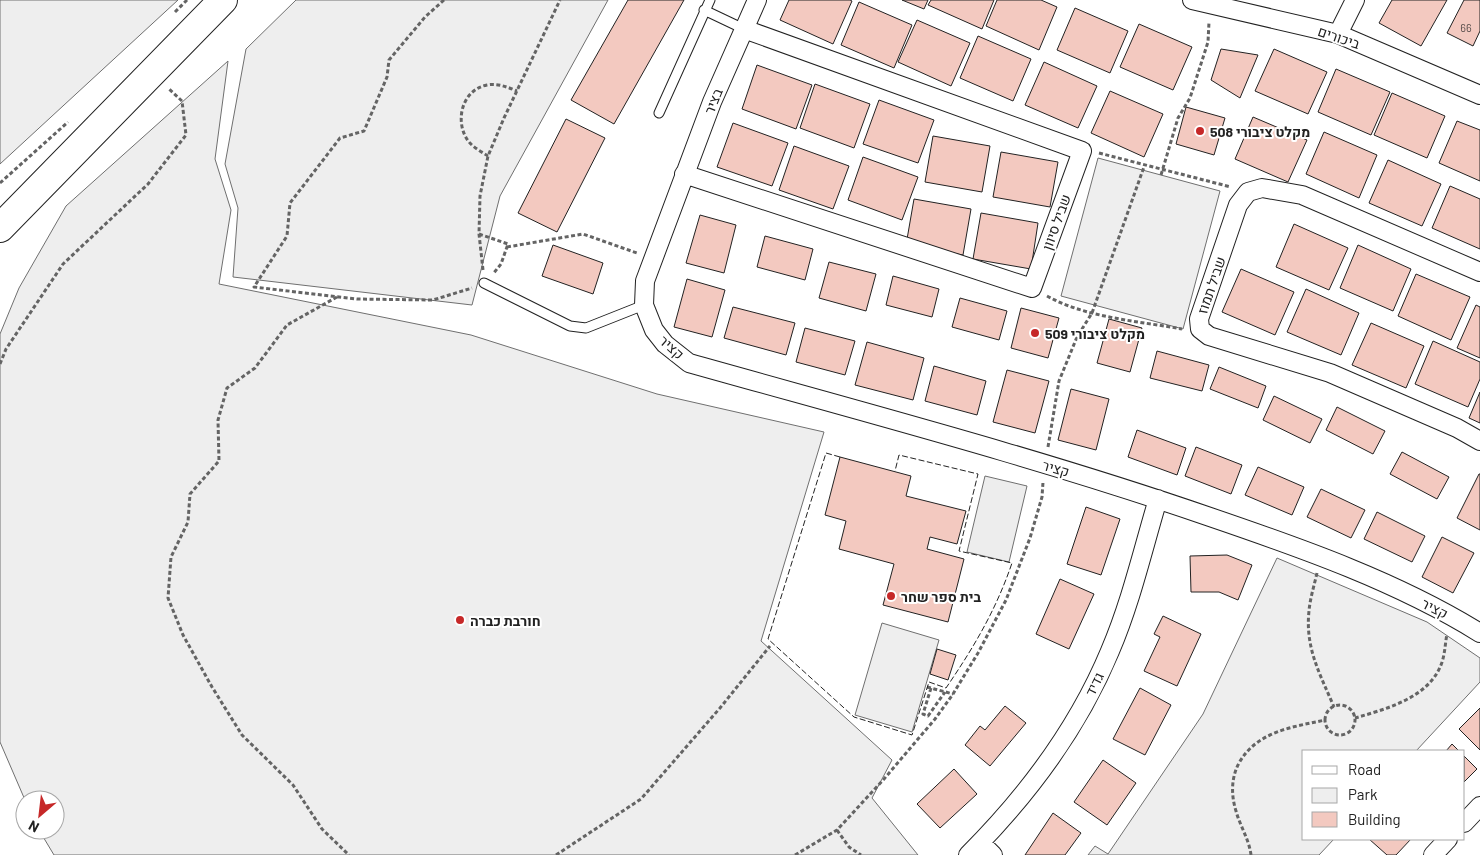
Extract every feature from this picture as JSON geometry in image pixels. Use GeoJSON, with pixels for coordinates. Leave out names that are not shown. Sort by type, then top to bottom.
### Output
{"type":"FeatureCollection","features":[{"type":"Feature","properties":{"kind":"main road"},"geometry":{"type":"LineString","coordinates":[[5,221],[223,0]]}},
{"type":"Feature","properties":{"kind":"street","name":"בציר"},"geometry":{"type":"LineString","coordinates":[[684,174],[712,102],[757,0]]}},
{"type":"Feature","properties":{"kind":"street","name":"ביכורים"},"geometry":{"type":"LineString","coordinates":[[1192,0],[1338,34],[1480,95]]}},
{"type":"Feature","properties":{"kind":"street"},"geometry":{"type":"LineString","coordinates":[[1338,34],[1355,0]]}},
{"type":"Feature","properties":{"kind":"street","name":"שביל סיוון"},"geometry":{"type":"LineString","coordinates":[[684,174],[1032,288],[1082,151],[744,29]]}},
{"type":"Feature","properties":{"kind":"street","name":"קציר"},"geometry":{"type":"LineString","coordinates":[[684,174],[645,281],[644,305],[654,330],[665,344],[689,363],[1045,464],[1158,499],[1321,556],[1477,627]]}},
{"type":"Feature","properties":{"kind":"street","name":"שביל תמוז"},"geometry":{"type":"LineString","coordinates":[[1480,272],[1302,195],[1262,188],[1248,192],[1238,205],[1199,319],[1200,329],[1209,336],[1330,373],[1457,428],[1480,441]]}},
{"type":"Feature","properties":{"kind":"street","name":"גדיד"},"geometry":{"type":"LineString","coordinates":[[981,851],[1051,757],[1086,699],[1110,651],[1158,499]]}},
{"type":"Feature","properties":{"kind":"street"},"geometry":{"type":"LineString","coordinates":[[1465,822],[1480,806]]}},
{"type":"Feature","properties":{"kind":"street"},"geometry":{"type":"LineString","coordinates":[[1433,855],[1447,840]]}},
{"type":"Feature","properties":{"kind":"lane"},"geometry":{"type":"LineString","coordinates":[[659,114],[710,0]]}},
{"type":"Feature","properties":{"kind":"lane"},"geometry":{"type":"LineString","coordinates":[[704,10],[744,29]]}},
{"type":"Feature","properties":{"kind":"lane"},"geometry":{"type":"LineString","coordinates":[[484,284],[570,326],[586,328],[644,305]]}},
{"type":"Feature","properties":{"kind":"path"},"geometry":{"type":"LineString","coordinates":[[174,14],[187,0]]}},
{"type":"Feature","properties":{"kind":"path"},"geometry":{"type":"LineString","coordinates":[[444,0],[425,17],[389,60],[387,77],[364,131],[340,138],[290,203],[287,236],[254,287],[357,299],[433,300],[484,284],[501,264],[508,244],[479,234]]}},
{"type":"Feature","properties":{"kind":"path"},"geometry":{"type":"LineString","coordinates":[[484,284],[479,234],[480,196],[488,156],[560,0]]}},
{"type":"Feature","properties":{"kind":"path"},"geometry":{"type":"LineString","coordinates":[[1161,175],[1178,118],[1190,98],[1208,42],[1210,4]]}},
{"type":"Feature","properties":{"kind":"path"},"geometry":{"type":"LineString","coordinates":[[0,364],[6,349],[63,264],[148,184],[186,135],[182,101],[153,72]]}},
{"type":"Feature","properties":{"kind":"path"},"geometry":{"type":"LineString","coordinates":[[488,156],[469,142],[463,132],[461,117],[464,103],[472,92],[486,85],[503,85],[517,91]]}},
{"type":"Feature","properties":{"kind":"path"},"geometry":{"type":"LineString","coordinates":[[0,183],[70,121]]}},
{"type":"Feature","properties":{"kind":"path"},"geometry":{"type":"LineString","coordinates":[[1101,154],[1217,182]]}},
{"type":"Feature","properties":{"kind":"path"},"geometry":{"type":"LineString","coordinates":[[795,855],[837,830],[935,719],[978,653],[1006,600],[1042,497],[1045,464],[1059,380],[1077,337],[1092,313],[1145,164]]}},
{"type":"Feature","properties":{"kind":"path"},"geometry":{"type":"LineString","coordinates":[[506,247],[583,234],[653,259]]}},
{"type":"Feature","properties":{"kind":"path"},"geometry":{"type":"LineString","coordinates":[[337,297],[287,325],[255,368],[227,388],[218,420],[220,461],[190,494],[188,522],[171,556],[168,598],[183,635],[242,735],[293,785],[322,829],[349,855]]}},
{"type":"Feature","properties":{"kind":"path"},"geometry":{"type":"LineString","coordinates":[[1058,302],[1092,313],[1184,329],[1200,329]]}},
{"type":"Feature","properties":{"kind":"path"},"geometry":{"type":"LineString","coordinates":[[1321,556],[1309,608],[1309,640],[1312,655],[1334,707]]}},
{"type":"Feature","properties":{"kind":"path"},"geometry":{"type":"LineString","coordinates":[[1355,718],[1390,707],[1423,689],[1435,676],[1441,664],[1451,616]]}},
{"type":"Feature","properties":{"kind":"path"},"geometry":{"type":"LineString","coordinates":[[556,855],[641,799],[720,708],[770,646]]}},
{"type":"Feature","properties":{"kind":"path"},"geometry":{"type":"LineString","coordinates":[[945,692],[928,716],[923,714],[929,688],[945,692],[953,694]]}},
{"type":"Feature","properties":{"kind":"path"},"geometry":{"type":"LineString","coordinates":[[1343,705],[1347,707],[1355,718],[1352,729],[1343,735],[1338,735],[1329,730],[1326,720],[1327,713],[1334,707],[1343,705]]}},
{"type":"Feature","properties":{"kind":"path"},"geometry":{"type":"LineString","coordinates":[[1251,855],[1236,812],[1232,792],[1235,771],[1243,756],[1253,744],[1267,735],[1286,728],[1326,720]]}},
{"type":"Feature","properties":{"kind":"path"},"geometry":{"type":"LineString","coordinates":[[837,830],[849,846],[861,855]]}},
{"type":"Feature","properties":{"kind":"green space"},"geometry":{"type":"Polygon","coordinates":[[[0,0],[178,0],[0,164],[0,0]]]}},
{"type":"Feature","properties":{"kind":"green space"},"geometry":{"type":"Polygon","coordinates":[[[296,0],[608,0],[500,196],[472,305],[233,277],[238,208],[225,164],[246,49],[296,0]]]}},
{"type":"Feature","properties":{"kind":"green space"},"geometry":{"type":"Polygon","coordinates":[[[228,61],[215,159],[231,210],[219,284],[471,335],[657,394],[824,432],[761,641],[892,760],[872,798],[918,855],[54,855],[45,840],[65,840],[65,790],[21,790],[0,742],[0,334],[19,288],[66,206],[228,61]]]}},
{"type":"Feature","properties":{"kind":"green space"},"geometry":{"type":"Polygon","coordinates":[[[1098,158],[1220,191],[1183,329],[1061,296],[1098,158]]]}},
{"type":"Feature","properties":{"kind":"green space"},"geometry":{"type":"Polygon","coordinates":[[[1277,558],[1427,622],[1480,658],[1480,682],[1417,750],[1302,750],[1302,840],[1333,840],[1319,855],[1088,855],[1095,846],[1108,854],[1203,714],[1277,558]]]}},
{"type":"Feature","properties":{"kind":"green space"},"geometry":{"type":"Polygon","coordinates":[[[882,623],[939,640],[912,732],[855,715],[882,623]]]}},
{"type":"Feature","properties":{"kind":"shaded area"},"geometry":{"type":"Polygon","coordinates":[[[985,476],[1027,486],[1009,562],[967,552],[985,476]]]}},
{"type":"Feature","properties":{"kind":"building"},"geometry":{"type":"Polygon","coordinates":[[[628,0],[684,0],[614,124],[571,100],[628,0]]]}},
{"type":"Feature","properties":{"kind":"building"},"geometry":{"type":"Polygon","coordinates":[[[789,0],[852,1],[833,44],[780,20],[789,0]]]}},
{"type":"Feature","properties":{"kind":"building"},"geometry":{"type":"Polygon","coordinates":[[[902,0],[928,0],[924,9],[902,0]]]}},
{"type":"Feature","properties":{"kind":"building"},"geometry":{"type":"Polygon","coordinates":[[[931,0],[994,0],[982,29],[928,5],[931,0]]]}},
{"type":"Feature","properties":{"kind":"building"},"geometry":{"type":"Polygon","coordinates":[[[997,0],[1041,0],[1057,7],[1039,50],[986,26],[997,0]]]}},
{"type":"Feature","properties":{"kind":"building"},"geometry":{"type":"Polygon","coordinates":[[[1392,0],[1447,0],[1421,46],[1379,23],[1392,0]]]}},
{"type":"Feature","properties":{"kind":"building"},"geometry":{"type":"Polygon","coordinates":[[[1464,0],[1480,0],[1480,31],[1473,46],[1447,33],[1464,0]]]}},
{"type":"Feature","properties":{"kind":"building"},"geometry":{"type":"Polygon","coordinates":[[[859,2],[912,25],[894,68],[841,45],[859,2]]]}},
{"type":"Feature","properties":{"kind":"building"},"geometry":{"type":"Polygon","coordinates":[[[1075,8],[1128,31],[1110,73],[1057,50],[1075,8]]]}},
{"type":"Feature","properties":{"kind":"building"},"geometry":{"type":"Polygon","coordinates":[[[917,20],[970,43],[951,86],[898,62],[917,20]]]}},
{"type":"Feature","properties":{"kind":"building"},"geometry":{"type":"Polygon","coordinates":[[[1139,24],[1192,47],[1173,90],[1120,67],[1139,24]]]}},
{"type":"Feature","properties":{"kind":"building"},"geometry":{"type":"Polygon","coordinates":[[[978,36],[1031,59],[1013,101],[960,78],[978,36]]]}},
{"type":"Feature","properties":{"kind":"building"},"geometry":{"type":"Polygon","coordinates":[[[1221,49],[1258,55],[1240,98],[1211,80],[1221,49]]]}},
{"type":"Feature","properties":{"kind":"building"},"geometry":{"type":"Polygon","coordinates":[[[1274,49],[1327,72],[1308,114],[1255,91],[1274,49]]]}},
{"type":"Feature","properties":{"kind":"building"},"geometry":{"type":"Polygon","coordinates":[[[1044,62],[1097,86],[1078,128],[1025,105],[1044,62]]]}},
{"type":"Feature","properties":{"kind":"building"},"geometry":{"type":"Polygon","coordinates":[[[757,65],[812,85],[796,129],[742,109],[757,65]]]}},
{"type":"Feature","properties":{"kind":"building"},"geometry":{"type":"Polygon","coordinates":[[[1336,69],[1390,92],[1371,135],[1318,112],[1336,69]]]}},
{"type":"Feature","properties":{"kind":"building"},"geometry":{"type":"Polygon","coordinates":[[[815,84],[870,104],[854,148],[800,128],[815,84]]]}},
{"type":"Feature","properties":{"kind":"building"},"geometry":{"type":"Polygon","coordinates":[[[1110,91],[1163,114],[1144,157],[1091,133],[1110,91]]]}},
{"type":"Feature","properties":{"kind":"building"},"geometry":{"type":"Polygon","coordinates":[[[1392,93],[1445,116],[1427,158],[1374,135],[1392,93]]]}},
{"type":"Feature","properties":{"kind":"building"},"geometry":{"type":"Polygon","coordinates":[[[879,100],[934,120],[918,163],[863,144],[879,100]]]}},
{"type":"Feature","properties":{"kind":"building","name":"מקלט ציבורי 508"},"geometry":{"type":"Polygon","coordinates":[[[1186,107],[1225,118],[1214,155],[1176,144],[1186,107]]]}},
{"type":"Feature","properties":{"kind":"building"},"geometry":{"type":"Polygon","coordinates":[[[1253,117],[1307,140],[1288,182],[1235,159],[1253,117]]]}},
{"type":"Feature","properties":{"kind":"building"},"geometry":{"type":"Polygon","coordinates":[[[566,119],[605,138],[557,232],[518,213],[566,119]]]}},
{"type":"Feature","properties":{"kind":"building"},"geometry":{"type":"Polygon","coordinates":[[[1457,121],[1480,130],[1480,181],[1439,163],[1457,121]]]}},
{"type":"Feature","properties":{"kind":"building"},"geometry":{"type":"Polygon","coordinates":[[[733,123],[788,143],[772,186],[717,167],[733,123]]]}},
{"type":"Feature","properties":{"kind":"building"},"geometry":{"type":"Polygon","coordinates":[[[1324,132],[1377,155],[1359,198],[1306,174],[1324,132]]]}},
{"type":"Feature","properties":{"kind":"building"},"geometry":{"type":"Polygon","coordinates":[[[933,136],[990,146],[982,192],[925,182],[933,136]]]}},
{"type":"Feature","properties":{"kind":"building"},"geometry":{"type":"Polygon","coordinates":[[[794,146],[849,166],[833,209],[779,190],[794,146]]]}},
{"type":"Feature","properties":{"kind":"building"},"geometry":{"type":"Polygon","coordinates":[[[1001,152],[1058,162],[1050,207],[993,197],[1001,152]]]}},
{"type":"Feature","properties":{"kind":"building"},"geometry":{"type":"Polygon","coordinates":[[[863,157],[918,177],[902,220],[848,200],[863,157]]]}},
{"type":"Feature","properties":{"kind":"building"},"geometry":{"type":"Polygon","coordinates":[[[1388,160],[1441,184],[1422,226],[1369,203],[1388,160]]]}},
{"type":"Feature","properties":{"kind":"building"},"geometry":{"type":"Polygon","coordinates":[[[1450,186],[1480,199],[1480,249],[1432,228],[1450,186]]]}},
{"type":"Feature","properties":{"kind":"building"},"geometry":{"type":"Polygon","coordinates":[[[914,199],[971,209],[963,255],[906,245],[914,199]]]}},
{"type":"Feature","properties":{"kind":"building"},"geometry":{"type":"Polygon","coordinates":[[[981,213],[1038,223],[1031,269],[973,259],[981,213]]]}},
{"type":"Feature","properties":{"kind":"building"},"geometry":{"type":"Polygon","coordinates":[[[700,215],[736,225],[724,273],[686,263],[700,215]]]}},
{"type":"Feature","properties":{"kind":"building"},"geometry":{"type":"Polygon","coordinates":[[[1294,224],[1348,248],[1329,290],[1276,267],[1294,224]]]}},
{"type":"Feature","properties":{"kind":"building"},"geometry":{"type":"Polygon","coordinates":[[[765,236],[813,249],[805,280],[757,267],[765,236]]]}},
{"type":"Feature","properties":{"kind":"building"},"geometry":{"type":"Polygon","coordinates":[[[553,245],[603,263],[593,294],[542,276],[553,245]]]}},
{"type":"Feature","properties":{"kind":"building"},"geometry":{"type":"Polygon","coordinates":[[[1358,245],[1411,269],[1393,311],[1340,288],[1358,245]]]}},
{"type":"Feature","properties":{"kind":"building"},"geometry":{"type":"Polygon","coordinates":[[[829,262],[876,274],[866,311],[819,298],[829,262]]]}},
{"type":"Feature","properties":{"kind":"building"},"geometry":{"type":"Polygon","coordinates":[[[1241,269],[1294,292],[1275,335],[1222,312],[1241,269]]]}},
{"type":"Feature","properties":{"kind":"building"},"geometry":{"type":"Polygon","coordinates":[[[1416,274],[1470,297],[1451,340],[1398,316],[1416,274]]]}},
{"type":"Feature","properties":{"kind":"building"},"geometry":{"type":"Polygon","coordinates":[[[893,276],[939,289],[932,317],[886,305],[893,276]]]}},
{"type":"Feature","properties":{"kind":"building"},"geometry":{"type":"Polygon","coordinates":[[[687,279],[725,290],[712,337],[674,327],[687,279]]]}},
{"type":"Feature","properties":{"kind":"building"},"geometry":{"type":"Polygon","coordinates":[[[1306,289],[1359,313],[1341,355],[1287,332],[1306,289]]]}},
{"type":"Feature","properties":{"kind":"building"},"geometry":{"type":"Polygon","coordinates":[[[960,298],[1007,311],[999,340],[952,327],[960,298]]]}},
{"type":"Feature","properties":{"kind":"building"},"geometry":{"type":"Polygon","coordinates":[[[1476,305],[1480,307],[1480,358],[1457,348],[1476,305]]]}},
{"type":"Feature","properties":{"kind":"building"},"geometry":{"type":"Polygon","coordinates":[[[733,307],[795,323],[786,355],[724,338],[733,307]]]}},
{"type":"Feature","properties":{"kind":"building","name":"מקלט ציבורי 509"},"geometry":{"type":"Polygon","coordinates":[[[1021,308],[1059,318],[1048,358],[1011,348],[1021,308]]]}},
{"type":"Feature","properties":{"kind":"building"},"geometry":{"type":"Polygon","coordinates":[[[1109,319],[1142,328],[1130,372],[1097,363],[1109,319]]]}},
{"type":"Feature","properties":{"kind":"building"},"geometry":{"type":"Polygon","coordinates":[[[1371,323],[1424,346],[1406,388],[1352,365],[1371,323]]]}},
{"type":"Feature","properties":{"kind":"building"},"geometry":{"type":"Polygon","coordinates":[[[805,328],[855,341],[845,375],[796,362],[805,328]]]}},
{"type":"Feature","properties":{"kind":"building"},"geometry":{"type":"Polygon","coordinates":[[[1433,341],[1480,362],[1480,379],[1468,407],[1415,384],[1433,341]]]}},
{"type":"Feature","properties":{"kind":"building"},"geometry":{"type":"Polygon","coordinates":[[[867,342],[924,358],[913,400],[855,385],[867,342]]]}},
{"type":"Feature","properties":{"kind":"building"},"geometry":{"type":"Polygon","coordinates":[[[1157,351],[1209,365],[1202,391],[1150,378],[1157,351]]]}},
{"type":"Feature","properties":{"kind":"building"},"geometry":{"type":"Polygon","coordinates":[[[934,366],[986,381],[977,415],[925,401],[934,366]]]}},
{"type":"Feature","properties":{"kind":"building"},"geometry":{"type":"Polygon","coordinates":[[[1219,367],[1266,386],[1258,408],[1210,389],[1219,367]]]}},
{"type":"Feature","properties":{"kind":"building"},"geometry":{"type":"Polygon","coordinates":[[[1007,370],[1049,381],[1035,433],[993,422],[1007,370]]]}},
{"type":"Feature","properties":{"kind":"building"},"geometry":{"type":"Polygon","coordinates":[[[1071,389],[1109,399],[1096,450],[1058,440],[1071,389]]]}},
{"type":"Feature","properties":{"kind":"building"},"geometry":{"type":"Polygon","coordinates":[[[1480,392],[1480,423],[1469,418],[1480,392]]]}},
{"type":"Feature","properties":{"kind":"building"},"geometry":{"type":"Polygon","coordinates":[[[1274,396],[1322,419],[1310,443],[1263,420],[1274,396]]]}},
{"type":"Feature","properties":{"kind":"building"},"geometry":{"type":"Polygon","coordinates":[[[1337,407],[1385,431],[1373,454],[1326,430],[1337,407]]]}},
{"type":"Feature","properties":{"kind":"building"},"geometry":{"type":"Polygon","coordinates":[[[1137,430],[1186,448],[1177,475],[1128,457],[1137,430]]]}},
{"type":"Feature","properties":{"kind":"building"},"geometry":{"type":"Polygon","coordinates":[[[1196,447],[1242,465],[1231,494],[1185,476],[1196,447]]]}},
{"type":"Feature","properties":{"kind":"building"},"geometry":{"type":"Polygon","coordinates":[[[1402,452],[1449,477],[1437,499],[1390,474],[1402,452]]]}},
{"type":"Feature","properties":{"kind":"building"},"geometry":{"type":"Polygon","coordinates":[[[840,457],[911,476],[906,496],[966,511],[957,544],[930,537],[927,549],[964,559],[948,622],[883,605],[894,564],[839,549],[846,521],[825,515],[840,457]]]}},
{"type":"Feature","properties":{"kind":"building"},"geometry":{"type":"Polygon","coordinates":[[[1258,467],[1304,487],[1292,515],[1245,495],[1258,467]]]}},
{"type":"Feature","properties":{"kind":"building"},"geometry":{"type":"Polygon","coordinates":[[[1480,474],[1480,530],[1457,518],[1480,474]]]}},
{"type":"Feature","properties":{"kind":"building"},"geometry":{"type":"Polygon","coordinates":[[[1321,489],[1365,510],[1351,538],[1307,517],[1321,489]]]}},
{"type":"Feature","properties":{"kind":"building"},"geometry":{"type":"Polygon","coordinates":[[[1086,507],[1120,519],[1101,575],[1067,564],[1086,507]]]}},
{"type":"Feature","properties":{"kind":"building"},"geometry":{"type":"Polygon","coordinates":[[[1377,512],[1425,536],[1412,562],[1364,539],[1377,512]]]}},
{"type":"Feature","properties":{"kind":"building"},"geometry":{"type":"Polygon","coordinates":[[[1442,537],[1474,553],[1453,593],[1422,577],[1442,537]]]}},
{"type":"Feature","properties":{"kind":"building"},"geometry":{"type":"Polygon","coordinates":[[[1227,555],[1252,565],[1238,600],[1219,592],[1191,592],[1190,556],[1227,555]]]}},
{"type":"Feature","properties":{"kind":"building"},"geometry":{"type":"Polygon","coordinates":[[[1060,579],[1094,594],[1069,649],[1036,634],[1060,579]]]}},
{"type":"Feature","properties":{"kind":"building"},"geometry":{"type":"Polygon","coordinates":[[[1163,616],[1201,634],[1177,686],[1144,671],[1160,637],[1154,634],[1163,616]]]}},
{"type":"Feature","properties":{"kind":"building"},"geometry":{"type":"Polygon","coordinates":[[[937,649],[956,655],[948,680],[930,674],[937,649]]]}},
{"type":"Feature","properties":{"kind":"building"},"geometry":{"type":"Polygon","coordinates":[[[1140,688],[1171,705],[1145,755],[1113,739],[1140,688]]]}},
{"type":"Feature","properties":{"kind":"building"},"geometry":{"type":"Polygon","coordinates":[[[1005,706],[1026,723],[990,766],[965,745],[980,726],[985,730],[1005,706]]]}},
{"type":"Feature","properties":{"kind":"building"},"geometry":{"type":"Polygon","coordinates":[[[1480,708],[1480,750],[1459,729],[1480,708]]]}},
{"type":"Feature","properties":{"kind":"building"},"geometry":{"type":"Polygon","coordinates":[[[1452,744],[1458,750],[1447,750],[1452,744]]]}},
{"type":"Feature","properties":{"kind":"building"},"geometry":{"type":"Polygon","coordinates":[[[1465,757],[1477,769],[1465,781],[1465,757]]]}},
{"type":"Feature","properties":{"kind":"building"},"geometry":{"type":"Polygon","coordinates":[[[1103,760],[1136,783],[1107,825],[1074,802],[1103,760]]]}},
{"type":"Feature","properties":{"kind":"building"},"geometry":{"type":"Polygon","coordinates":[[[954,769],[977,794],[940,828],[917,804],[954,769]]]}},
{"type":"Feature","properties":{"kind":"building"},"geometry":{"type":"Polygon","coordinates":[[[1053,813],[1081,833],[1065,855],[1025,855],[1053,813]]]}},
{"type":"Feature","properties":{"kind":"building"},"geometry":{"type":"Polygon","coordinates":[[[1370,840],[1410,840],[1396,855],[1387,855],[1370,840]]]}},
{"type":"Feature","properties":{"kind":"fence"},"geometry":{"type":"LineString","coordinates":[[840,457],[826,453],[768,639],[854,717],[912,735],[929,682],[946,688],[984,628],[999,597],[1012,563],[959,551],[978,474],[899,455],[895,471]]}},
{"type":"Feature","properties":{"kind":"place","name":"מקלט ציבורי 508"},"geometry":{"type":"Point","coordinates":[1200,131]}},
{"type":"Feature","properties":{"kind":"place","name":"מקלט ציבורי 509"},"geometry":{"type":"Point","coordinates":[1035,333]}},
{"type":"Feature","properties":{"kind":"place","name":"בית ספר שחר"},"geometry":{"type":"Point","coordinates":[891,596]}},
{"type":"Feature","properties":{"kind":"place","name":"חורבת כברה"},"geometry":{"type":"Point","coordinates":[460,620]}}]}
